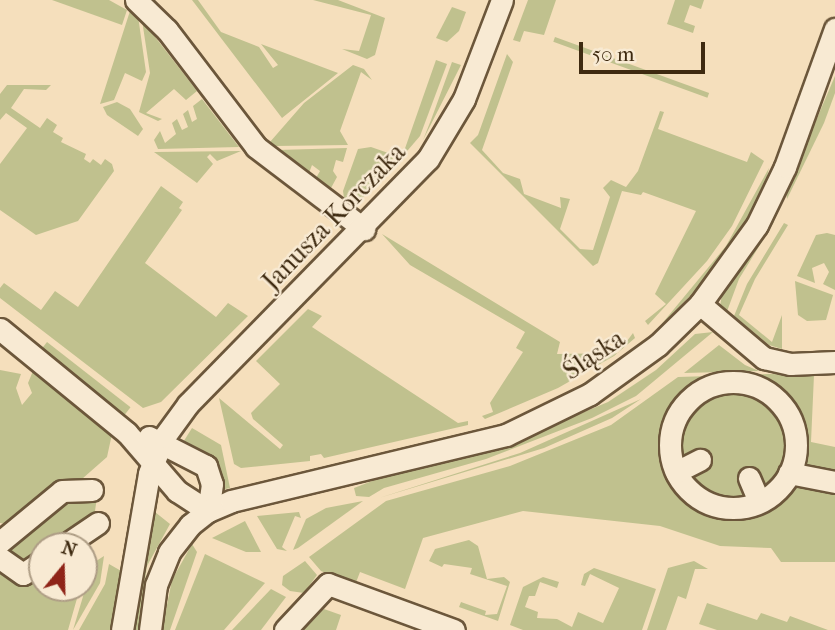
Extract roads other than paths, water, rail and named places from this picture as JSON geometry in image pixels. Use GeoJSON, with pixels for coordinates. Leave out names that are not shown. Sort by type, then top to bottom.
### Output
{"type":"FeatureCollection","features":[{"type":"Feature","properties":{"kind":"street"},"geometry":{"type":"LineString","coordinates":[[136,0],[167,30],[256,147],[363,229]]}},
{"type":"Feature","properties":{"kind":"street","name":"Janusza Korczaka"},"geometry":{"type":"LineString","coordinates":[[122,630],[152,462],[161,442],[188,404],[363,229],[443,138],[464,99],[502,0]]}},
{"type":"Feature","properties":{"kind":"street","name":"Śląska"},"geometry":{"type":"LineString","coordinates":[[208,511],[231,501],[459,449],[528,426],[622,373],[700,304],[757,225],[809,105],[835,29]]}},
{"type":"Feature","properties":{"kind":"street"},"geometry":{"type":"LineString","coordinates":[[809,105],[835,61]]}},
{"type":"Feature","properties":{"kind":"street"},"geometry":{"type":"LineString","coordinates":[[700,304],[764,358],[790,364],[835,362]]}},
{"type":"Feature","properties":{"kind":"street"},"geometry":{"type":"LineString","coordinates":[[0,329],[130,435],[177,491],[208,511]]}},
{"type":"Feature","properties":{"kind":"street"},"geometry":{"type":"LineString","coordinates":[[732,382],[761,389],[784,408],[795,444],[789,473],[759,502],[732,507],[712,504],[688,489],[676,472],[670,444],[681,409],[703,390],[732,382]]}},
{"type":"Feature","properties":{"kind":"street"},"geometry":{"type":"LineString","coordinates":[[82,394],[206,466],[212,484],[208,511],[190,525],[169,552],[156,585],[150,630]]}},
{"type":"Feature","properties":{"kind":"street"},"geometry":{"type":"LineString","coordinates":[[676,472],[699,460]]}},
{"type":"Feature","properties":{"kind":"street"},"geometry":{"type":"LineString","coordinates":[[789,473],[835,482]]}},
{"type":"Feature","properties":{"kind":"street"},"geometry":{"type":"LineString","coordinates":[[749,478],[759,502]]}},
{"type":"Feature","properties":{"kind":"street"},"geometry":{"type":"LineString","coordinates":[[0,542],[62,491],[92,490]]}},
{"type":"Feature","properties":{"kind":"street"},"geometry":{"type":"LineString","coordinates":[[85,532],[98,523]]}},
{"type":"Feature","properties":{"kind":"street"},"geometry":{"type":"LineString","coordinates":[[0,558],[23,574],[28,571]]}},
{"type":"Feature","properties":{"kind":"street"},"geometry":{"type":"LineString","coordinates":[[285,630],[328,584],[454,630]]}}]}
